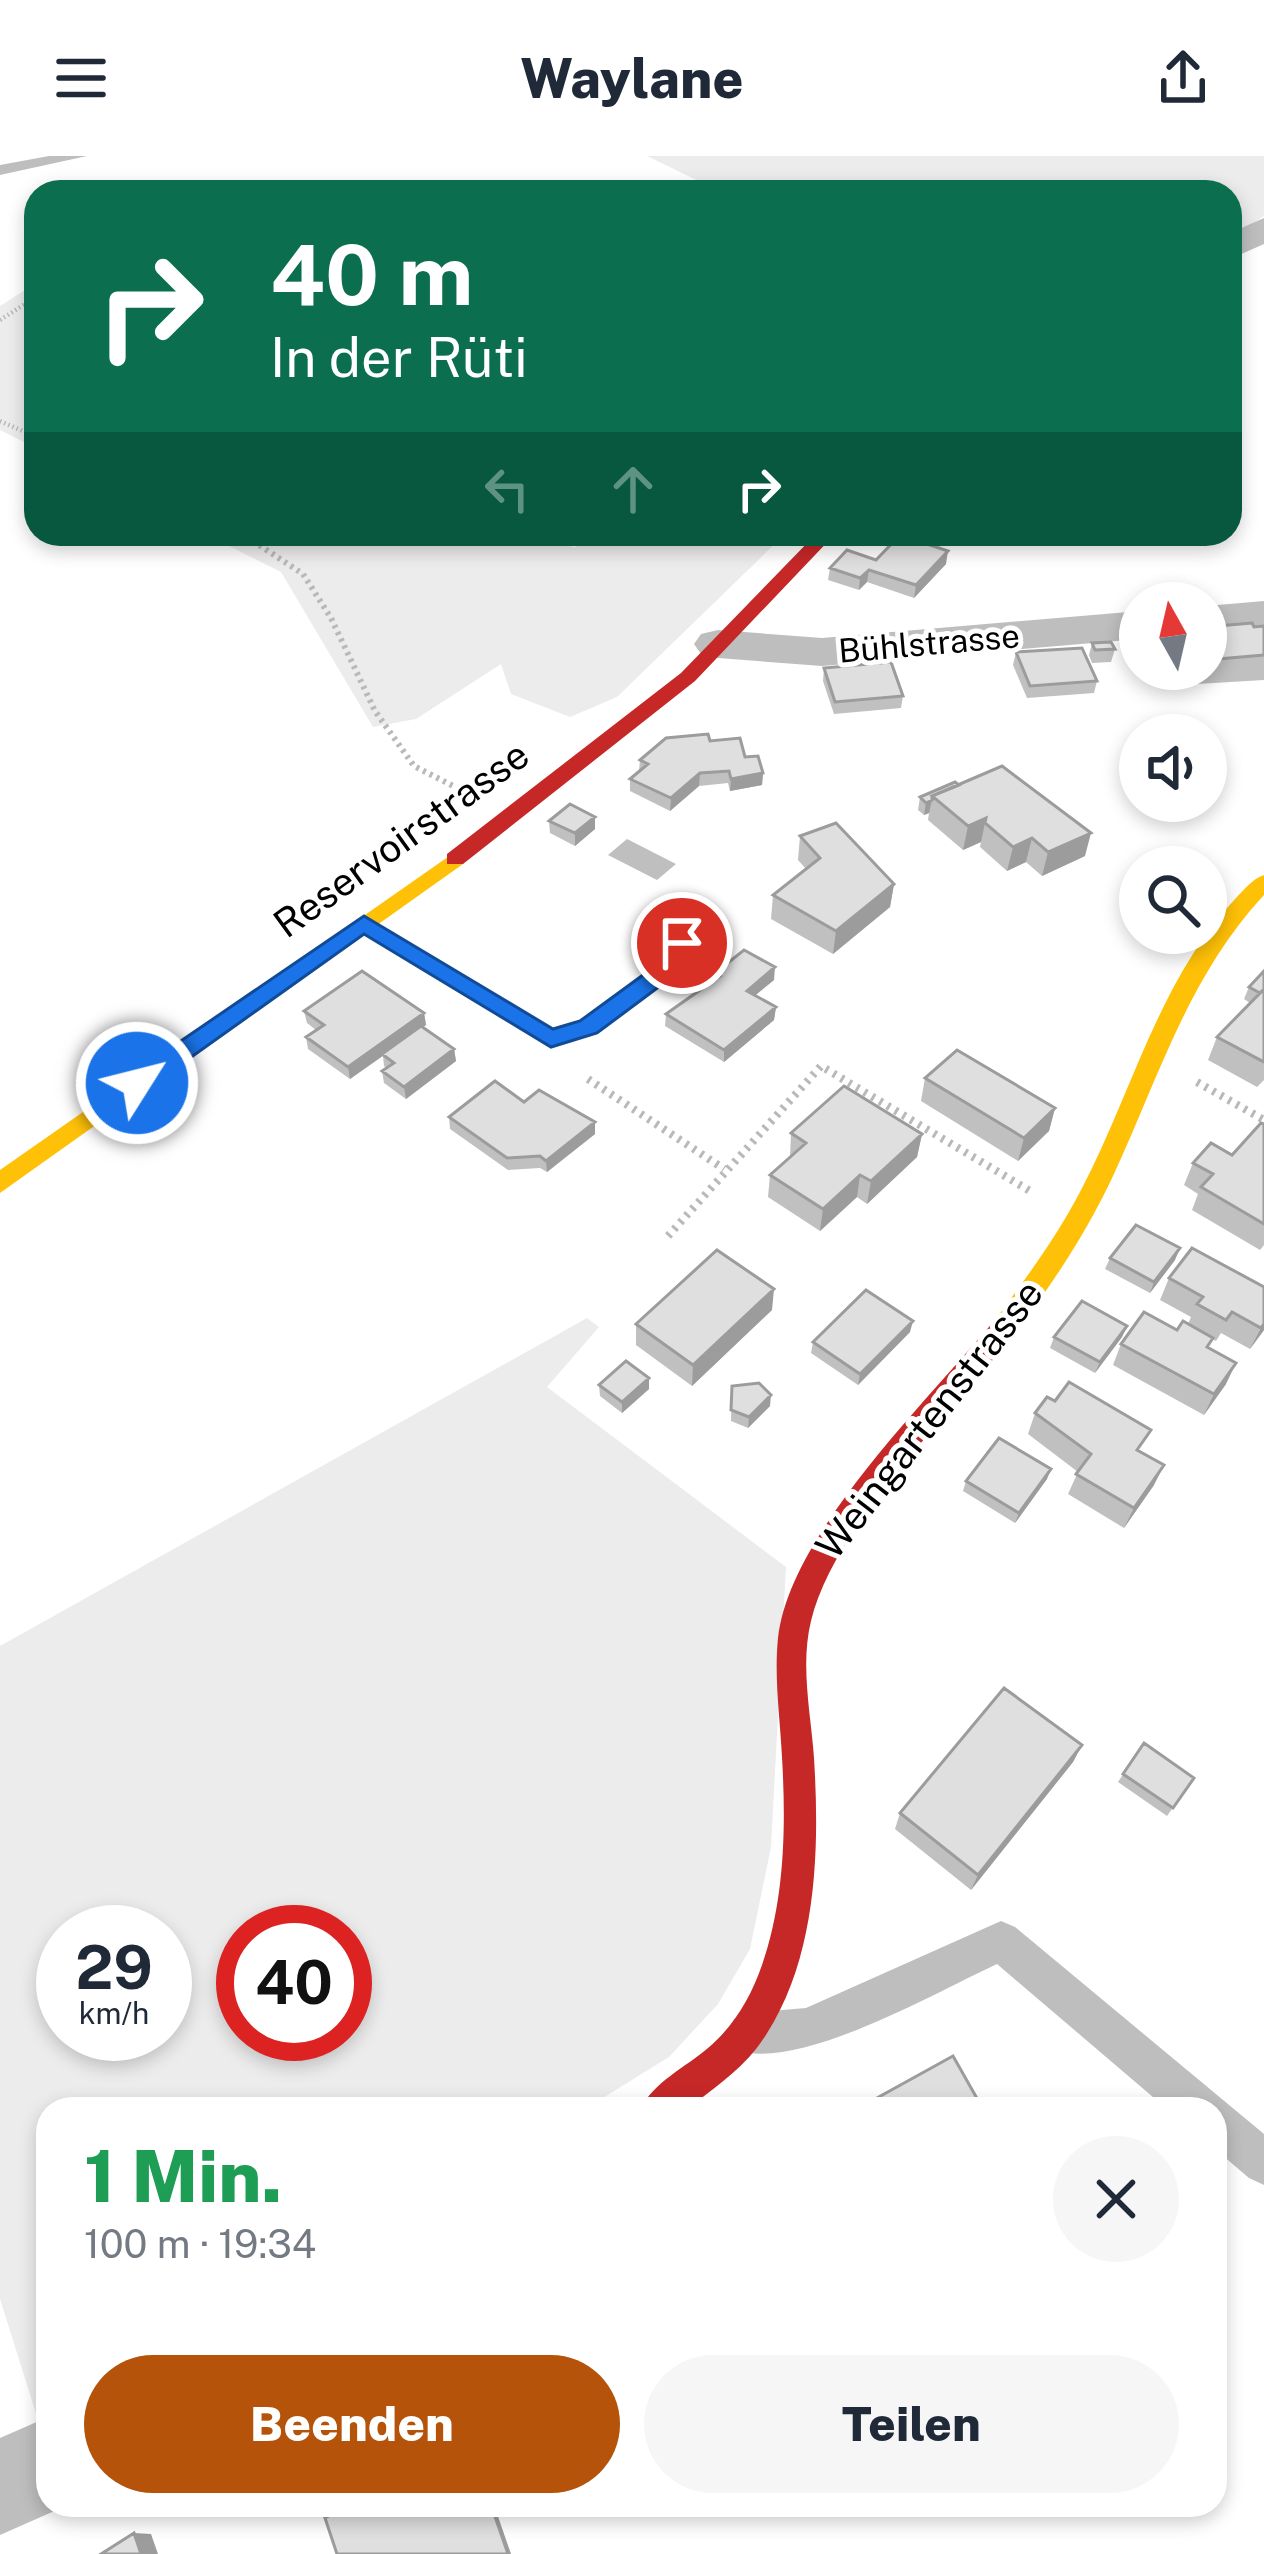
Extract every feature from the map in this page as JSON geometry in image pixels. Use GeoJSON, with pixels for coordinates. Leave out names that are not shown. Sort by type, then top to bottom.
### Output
{"type":"FeatureCollection","features":[{"type":"Feature","properties":{"kind":"street","name":"Reservoirstrasse"},"geometry":{"type":"LineString","coordinates":[[0,1183],[515,817],[688,677],[814,546]]}},
{"type":"Feature","properties":{"kind":"street"},"geometry":{"type":"LineString","coordinates":[[1227,618],[1264,615]]}},
{"type":"Feature","properties":{"kind":"street","name":"Bühlstrasse"},"geometry":{"type":"LineString","coordinates":[[718,644],[822,652],[1119,627]]}},
{"type":"Feature","properties":{"kind":"street","name":"Weingartenstrasse"},"geometry":{"type":"LineString","coordinates":[[673,2097],[747,2034],[784,1949],[798,1893],[803,1839],[793,1671],[796,1620],[813,1569],[1029,1292],[1078,1220],[1152,1057],[1177,988],[1238,902],[1264,881]]}},
{"type":"Feature","properties":{"kind":"street"},"geometry":{"type":"LineString","coordinates":[[364,924],[551,1039],[588,1027],[680,959],[682,943]]}},
{"type":"Feature","properties":{"kind":"street"},"geometry":{"type":"LineString","coordinates":[[0,2487],[36,2470]]}},
{"type":"Feature","properties":{"kind":"lane"},"geometry":{"type":"LineString","coordinates":[[0,170],[78,156]]}},
{"type":"Feature","properties":{"kind":"lane"},"geometry":{"type":"LineString","coordinates":[[747,2034],[807,2029],[1001,1941],[1186,2097]]}},
{"type":"Feature","properties":{"kind":"lane"},"geometry":{"type":"LineString","coordinates":[[1227,2131],[1264,2163]]}},
{"type":"Feature","properties":{"kind":"path"},"geometry":{"type":"LineString","coordinates":[[260,546],[303,574],[331,617],[375,711],[414,766],[515,817]]}},
{"type":"Feature","properties":{"kind":"path"},"geometry":{"type":"LineString","coordinates":[[551,1039],[575,1071],[724,1169]]}},
{"type":"Feature","properties":{"kind":"path"},"geometry":{"type":"LineString","coordinates":[[1152,1057],[1264,1120]]}},
{"type":"Feature","properties":{"kind":"path"},"geometry":{"type":"LineString","coordinates":[[668,1236],[821,1066],[1078,1220]]}},
{"type":"Feature","properties":{"kind":"shaded area"},"geometry":{"type":"Polygon","coordinates":[[[647,156],[1264,156],[1264,216],[1242,227],[1242,180],[696,180],[647,156]]]}},
{"type":"Feature","properties":{"kind":"shaded area"},"geometry":{"type":"Polygon","coordinates":[[[24,291],[24,442],[0,430],[0,306],[24,291]]]}},
{"type":"Feature","properties":{"kind":"shaded area"},"geometry":{"type":"Polygon","coordinates":[[[229,546],[773,546],[617,697],[570,717],[511,694],[501,664],[416,719],[373,727],[281,572],[229,546]]]}},
{"type":"Feature","properties":{"kind":"shaded area"},"geometry":{"type":"Polygon","coordinates":[[[627,839],[676,864],[657,880],[608,855],[627,839]]]}},
{"type":"Feature","properties":{"kind":"shaded area"},"geometry":{"type":"Polygon","coordinates":[[[587,1318],[599,1327],[547,1387],[786,1567],[771,1847],[750,1949],[718,2004],[669,2057],[604,2097],[36,2097],[36,2413],[0,2299],[0,1646],[587,1318]]]}},
{"type":"Feature","properties":{"kind":"building"},"geometry":{"type":"Polygon","coordinates":[[[889,546],[933,546],[948,551],[916,585],[869,570],[860,578],[830,568],[847,550],[876,560],[889,546]]]}},
{"type":"Feature","properties":{"kind":"building"},"geometry":{"type":"Polygon","coordinates":[[[1227,625],[1264,626],[1264,655],[1227,658],[1227,625]]]}},
{"type":"Feature","properties":{"kind":"building"},"geometry":{"type":"Polygon","coordinates":[[[1111,642],[1115,649],[1095,650],[1092,643],[1111,642]]]}},
{"type":"Feature","properties":{"kind":"building"},"geometry":{"type":"Polygon","coordinates":[[[1082,648],[1097,681],[1030,686],[1016,652],[1082,648]]]}},
{"type":"Feature","properties":{"kind":"building"},"geometry":{"type":"Polygon","coordinates":[[[891,662],[903,696],[835,702],[824,668],[891,662]]]}},
{"type":"Feature","properties":{"kind":"building"},"geometry":{"type":"Polygon","coordinates":[[[708,734],[710,741],[740,738],[745,757],[758,756],[763,773],[731,779],[729,771],[700,773],[671,798],[630,779],[648,764],[640,760],[666,738],[708,734]]]}},
{"type":"Feature","properties":{"kind":"building"},"geometry":{"type":"Polygon","coordinates":[[[1002,766],[1091,833],[1048,852],[1032,838],[1013,847],[985,823],[986,818],[968,826],[932,796],[1002,766]]]}},
{"type":"Feature","properties":{"kind":"building"},"geometry":{"type":"Polygon","coordinates":[[[955,782],[959,785],[926,803],[920,797],[955,782]]]}},
{"type":"Feature","properties":{"kind":"building"},"geometry":{"type":"Polygon","coordinates":[[[570,804],[595,817],[575,833],[549,821],[570,804]]]}},
{"type":"Feature","properties":{"kind":"building"},"geometry":{"type":"Polygon","coordinates":[[[836,823],[894,884],[836,931],[773,895],[820,858],[800,836],[836,823]]]}},
{"type":"Feature","properties":{"kind":"building"},"geometry":{"type":"Polygon","coordinates":[[[744,950],[775,967],[747,991],[776,1007],[724,1050],[666,1014],[720,976],[715,973],[744,950]]]}},
{"type":"Feature","properties":{"kind":"building"},"geometry":{"type":"Polygon","coordinates":[[[362,971],[424,1013],[348,1067],[306,1037],[324,1025],[304,1011],[362,971]]]}},
{"type":"Feature","properties":{"kind":"building"},"geometry":{"type":"Polygon","coordinates":[[[1264,971],[1264,989],[1260,993],[1249,987],[1264,971]]]}},
{"type":"Feature","properties":{"kind":"building"},"geometry":{"type":"Polygon","coordinates":[[[1264,989],[1264,1062],[1217,1037],[1264,989]]]}},
{"type":"Feature","properties":{"kind":"building"},"geometry":{"type":"Polygon","coordinates":[[[421,1026],[454,1049],[404,1087],[382,1071],[394,1063],[382,1054],[421,1026]]]}},
{"type":"Feature","properties":{"kind":"building"},"geometry":{"type":"Polygon","coordinates":[[[957,1050],[1055,1108],[1024,1138],[925,1078],[957,1050]]]}},
{"type":"Feature","properties":{"kind":"building"},"geometry":{"type":"Polygon","coordinates":[[[495,1081],[524,1102],[539,1090],[595,1122],[546,1161],[540,1156],[507,1158],[449,1117],[495,1081]]]}},
{"type":"Feature","properties":{"kind":"building"},"geometry":{"type":"Polygon","coordinates":[[[844,1086],[922,1134],[871,1181],[860,1175],[823,1209],[770,1175],[806,1143],[791,1133],[844,1086]]]}},
{"type":"Feature","properties":{"kind":"building"},"geometry":{"type":"Polygon","coordinates":[[[1261,1123],[1264,1224],[1201,1187],[1213,1174],[1193,1163],[1211,1143],[1232,1155],[1261,1123]]]}},
{"type":"Feature","properties":{"kind":"building"},"geometry":{"type":"Polygon","coordinates":[[[1136,1225],[1180,1248],[1154,1282],[1110,1258],[1136,1225]]]}},
{"type":"Feature","properties":{"kind":"building"},"geometry":{"type":"Polygon","coordinates":[[[1192,1248],[1264,1287],[1261,1328],[1232,1312],[1226,1320],[1197,1304],[1203,1297],[1169,1278],[1192,1248]]]}},
{"type":"Feature","properties":{"kind":"building"},"geometry":{"type":"Polygon","coordinates":[[[717,1250],[774,1289],[693,1365],[636,1324],[717,1250]]]}},
{"type":"Feature","properties":{"kind":"building"},"geometry":{"type":"Polygon","coordinates":[[[866,1290],[913,1321],[860,1374],[813,1342],[866,1290]]]}},
{"type":"Feature","properties":{"kind":"building"},"geometry":{"type":"Polygon","coordinates":[[[1082,1301],[1127,1326],[1100,1362],[1054,1337],[1082,1301]]]}},
{"type":"Feature","properties":{"kind":"building"},"geometry":{"type":"Polygon","coordinates":[[[1144,1312],[1177,1330],[1183,1321],[1213,1338],[1207,1347],[1236,1363],[1214,1394],[1121,1344],[1144,1312]]]}},
{"type":"Feature","properties":{"kind":"building"},"geometry":{"type":"Polygon","coordinates":[[[626,1361],[649,1378],[622,1402],[599,1385],[626,1361]]]}},
{"type":"Feature","properties":{"kind":"building"},"geometry":{"type":"Polygon","coordinates":[[[1069,1382],[1151,1430],[1137,1450],[1164,1465],[1134,1508],[1076,1474],[1091,1454],[1035,1413],[1047,1397],[1055,1401],[1069,1382]]]}},
{"type":"Feature","properties":{"kind":"building"},"geometry":{"type":"Polygon","coordinates":[[[759,1383],[771,1395],[749,1417],[731,1410],[732,1386],[759,1383]]]}},
{"type":"Feature","properties":{"kind":"building"},"geometry":{"type":"Polygon","coordinates":[[[999,1438],[1051,1469],[1019,1513],[966,1481],[999,1438]]]}},
{"type":"Feature","properties":{"kind":"building"},"geometry":{"type":"Polygon","coordinates":[[[1004,1688],[1082,1745],[978,1875],[900,1813],[1004,1688]]]}},
{"type":"Feature","properties":{"kind":"building"},"geometry":{"type":"Polygon","coordinates":[[[1144,1743],[1194,1778],[1173,1808],[1123,1774],[1144,1743]]]}},
{"type":"Feature","properties":{"kind":"building"},"geometry":{"type":"Polygon","coordinates":[[[953,2056],[976,2097],[879,2097],[953,2056]]]}},
{"type":"Feature","properties":{"kind":"building"},"geometry":{"type":"Polygon","coordinates":[[[495,2517],[508,2554],[337,2554],[325,2518],[495,2517]]]}},
{"type":"Feature","properties":{"kind":"building"},"geometry":{"type":"Polygon","coordinates":[[[134,2533],[141,2554],[101,2554],[134,2533]]]}},
{"type":"Feature","properties":{"kind":"traffic: fast"},"geometry":{"type":"LineString","coordinates":[[364,924],[551,1039],[588,1027],[680,959],[682,943]]}},
{"type":"Feature","properties":{"kind":"traffic: slow"},"geometry":{"type":"LineString","coordinates":[[0,1183],[455,859]]}},
{"type":"Feature","properties":{"kind":"traffic: slow"},"geometry":{"type":"LineString","coordinates":[[1007,1324],[1090,1196],[1185,985],[1232,916],[1264,882]]}},
{"type":"Feature","properties":{"kind":"traffic: jam"},"geometry":{"type":"LineString","coordinates":[[455,859],[688,677],[814,546]]}},
{"type":"Feature","properties":{"kind":"traffic: jam"},"geometry":{"type":"LineString","coordinates":[[674,2097],[719,2062],[748,2031],[766,1999],[789,1932],[800,1828],[792,1654],[796,1620],[808,1586],[855,1509],[1007,1324]]}},
{"type":"Feature","properties":{"kind":"route"},"geometry":{"type":"LineString","coordinates":[[137,1083],[364,924],[551,1039],[588,1027],[680,959],[682,943]]}}]}
